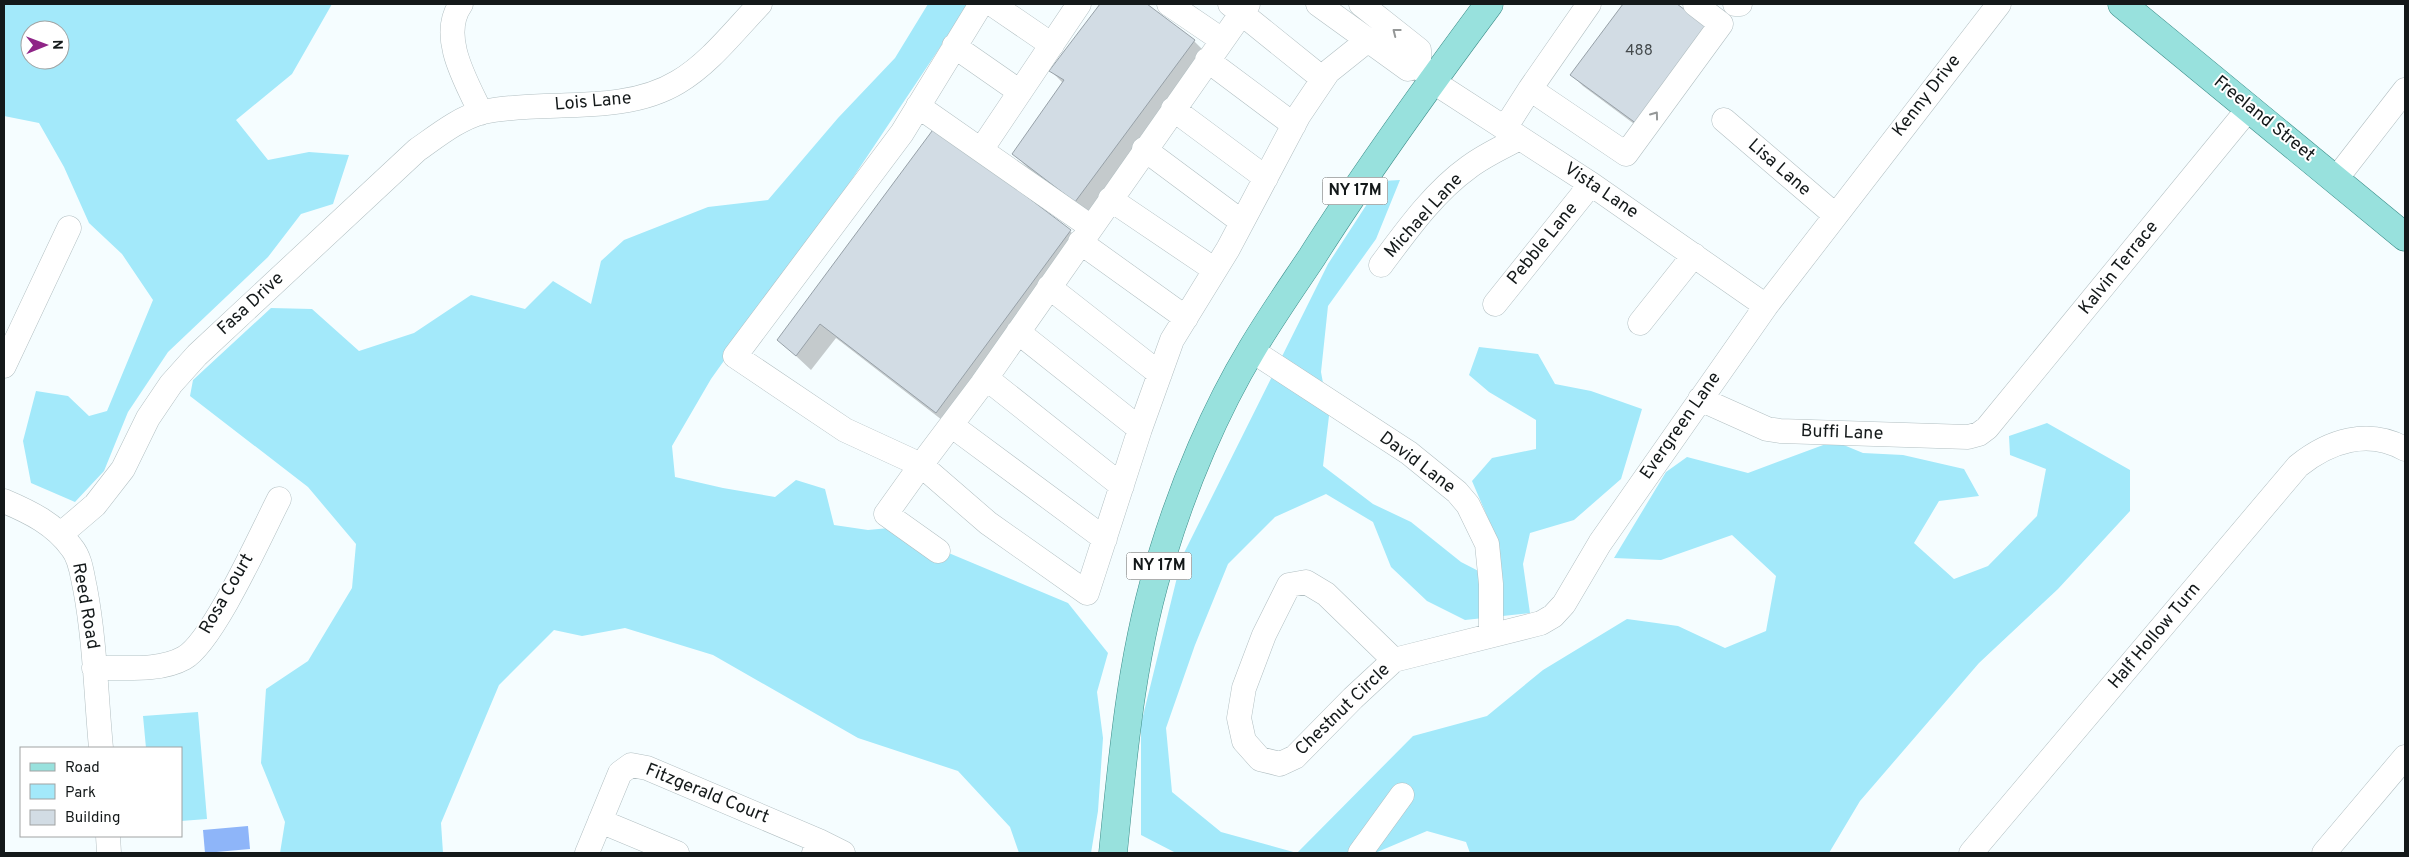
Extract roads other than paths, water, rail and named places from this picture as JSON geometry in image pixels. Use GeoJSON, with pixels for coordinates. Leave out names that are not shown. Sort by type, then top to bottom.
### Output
{"type":"FeatureCollection","features":[{"type":"Feature","properties":{"kind":"main road","name":"NY 17M"},"geometry":{"type":"LineString","coordinates":[[1113,853],[1121,774],[1143,631],[1163,553],[1207,436],[1251,350],[1343,208],[1425,74],[1490,4]]}},
{"type":"Feature","properties":{"kind":"main road","name":"Freeland Street"},"geometry":{"type":"LineString","coordinates":[[2122,4],[2250,107],[2405,237]]}},
{"type":"Feature","properties":{"kind":"street"},"geometry":{"type":"LineString","coordinates":[[461,4],[457,10],[453,34],[458,62],[481,113]]}},
{"type":"Feature","properties":{"kind":"street","name":"Lois Lane"},"geometry":{"type":"LineString","coordinates":[[481,113],[634,100],[677,83],[699,67],[760,4]]}},
{"type":"Feature","properties":{"kind":"street"},"geometry":{"type":"LineString","coordinates":[[980,4],[902,133],[735,356],[845,430],[920,465],[988,523],[1088,593],[1140,429],[1172,340],[1215,270],[1294,125],[1325,75],[1368,40]]}},
{"type":"Feature","properties":{"kind":"street"},"geometry":{"type":"LineString","coordinates":[[992,4],[1052,45]]}},
{"type":"Feature","properties":{"kind":"street"},"geometry":{"type":"LineString","coordinates":[[981,150],[1079,4]]}},
{"type":"Feature","properties":{"kind":"street"},"geometry":{"type":"LineString","coordinates":[[1169,4],[1222,40]]}},
{"type":"Feature","properties":{"kind":"street"},"geometry":{"type":"LineString","coordinates":[[1318,4],[1408,69],[1425,74]]}},
{"type":"Feature","properties":{"kind":"street"},"geometry":{"type":"LineString","coordinates":[[1512,133],[1530,89],[1590,4]]}},
{"type":"Feature","properties":{"kind":"street"},"geometry":{"type":"LineString","coordinates":[[1530,89],[1626,154],[1721,24],[1695,4]]}},
{"type":"Feature","properties":{"kind":"street"},"geometry":{"type":"LineString","coordinates":[[1735,4],[1740,4]]}},
{"type":"Feature","properties":{"kind":"street","name":"Kenny Drive"},"geometry":{"type":"LineString","coordinates":[[1856,188],[1999,4]]}},
{"type":"Feature","properties":{"kind":"street"},"geometry":{"type":"LineString","coordinates":[[1369,6],[1419,50],[1425,74]]}},
{"type":"Feature","properties":{"kind":"street"},"geometry":{"type":"LineString","coordinates":[[938,552],[886,514],[920,465],[986,378],[1144,149],[1222,40],[1240,7],[1325,75]]}},
{"type":"Feature","properties":{"kind":"street"},"geometry":{"type":"LineString","coordinates":[[954,46],[1020,92]]}},
{"type":"Feature","properties":{"kind":"street"},"geometry":{"type":"LineString","coordinates":[[1207,60],[1294,125]]}},
{"type":"Feature","properties":{"kind":"street","name":"Vista Lane"},"geometry":{"type":"LineString","coordinates":[[1425,74],[1591,184],[1766,306]]}},
{"type":"Feature","properties":{"kind":"street"},"geometry":{"type":"LineString","coordinates":[[2336,179],[2405,90]]}},
{"type":"Feature","properties":{"kind":"street"},"geometry":{"type":"LineString","coordinates":[[918,106],[981,150],[1086,234],[1186,318]]}},
{"type":"Feature","properties":{"kind":"street","name":"Kalvin Terrace"},"geometry":{"type":"LineString","coordinates":[[1988,428],[2250,107]]}},
{"type":"Feature","properties":{"kind":"street"},"geometry":{"type":"LineString","coordinates":[[1173,109],[1266,178]]}},
{"type":"Feature","properties":{"kind":"street","name":"Fasa Drive"},"geometry":{"type":"LineString","coordinates":[[61,534],[95,505],[123,469],[148,418],[171,384],[197,354],[417,150],[450,126],[481,113]]}},
{"type":"Feature","properties":{"kind":"street","name":"Lisa Lane"},"geometry":{"type":"LineString","coordinates":[[1724,120],[1835,215]]}},
{"type":"Feature","properties":{"kind":"street","name":"Michael Lane"},"geometry":{"type":"LineString","coordinates":[[1382,265],[1407,230],[1446,186],[1512,133]]}},
{"type":"Feature","properties":{"kind":"street"},"geometry":{"type":"LineString","coordinates":[[1144,149],[1242,222]]}},
{"type":"Feature","properties":{"kind":"street","name":"Pebble Lane"},"geometry":{"type":"LineString","coordinates":[[1495,304],[1591,184]]}},
{"type":"Feature","properties":{"kind":"street","name":"Evergreen Lane"},"geometry":{"type":"LineString","coordinates":[[1491,635],[1541,624],[1553,616],[1564,604],[1600,543],[1700,399],[1766,306],[1856,188]]}},
{"type":"Feature","properties":{"kind":"street"},"geometry":{"type":"LineString","coordinates":[[1110,199],[1215,270]]}},
{"type":"Feature","properties":{"kind":"street"},"geometry":{"type":"LineString","coordinates":[[4,366],[69,228]]}},
{"type":"Feature","properties":{"kind":"street"},"geometry":{"type":"LineString","coordinates":[[1640,323],[1694,255]]}},
{"type":"Feature","properties":{"kind":"street"},"geometry":{"type":"LineString","coordinates":[[1049,287],[1160,374]]}},
{"type":"Feature","properties":{"kind":"street"},"geometry":{"type":"LineString","coordinates":[[1018,332],[1140,429]]}},
{"type":"Feature","properties":{"kind":"street","name":"David Lane"},"geometry":{"type":"LineString","coordinates":[[1251,350],[1409,453],[1457,492],[1468,505],[1487,544],[1491,584],[1491,635]]}},
{"type":"Feature","properties":{"kind":"street"},"geometry":{"type":"LineString","coordinates":[[986,378],[1122,486]]}},
{"type":"Feature","properties":{"kind":"street","name":"Buffi Lane"},"geometry":{"type":"LineString","coordinates":[[1700,399],[1767,429],[1780,431],[1968,437],[1979,434],[1988,428]]}},
{"type":"Feature","properties":{"kind":"street"},"geometry":{"type":"LineString","coordinates":[[951,425],[1105,539]]}},
{"type":"Feature","properties":{"kind":"street","name":"Half Hollow Turn"},"geometry":{"type":"LineString","coordinates":[[1971,853],[2298,466],[2327,446],[2353,439],[2374,440],[2405,450]]}},
{"type":"Feature","properties":{"kind":"street","name":"Rosa Court"},"geometry":{"type":"LineString","coordinates":[[94,668],[162,666],[185,658],[202,639],[225,605],[279,499]]}},
{"type":"Feature","properties":{"kind":"street","name":"Reed Road"},"geometry":{"type":"LineString","coordinates":[[4,501],[26,510],[52,526],[74,550],[80,565],[92,626],[101,747]]}},
{"type":"Feature","properties":{"kind":"street","name":"Chestnut Circle"},"geometry":{"type":"LineString","coordinates":[[1394,660],[1326,594],[1306,582],[1289,585],[1264,634],[1244,688],[1239,718],[1244,741],[1260,759],[1280,764],[1295,757],[1353,698],[1394,660],[1491,635]]}},
{"type":"Feature","properties":{"kind":"street"},"geometry":{"type":"LineString","coordinates":[[2324,853],[2405,757]]}},
{"type":"Feature","properties":{"kind":"street","name":"Fitzgerald Court"},"geometry":{"type":"LineString","coordinates":[[587,853],[620,773],[631,765],[647,768],[816,847],[842,853]]}},
{"type":"Feature","properties":{"kind":"street"},"geometry":{"type":"LineString","coordinates":[[1360,853],[1402,795]]}},
{"type":"Feature","properties":{"kind":"street"},"geometry":{"type":"LineString","coordinates":[[600,821],[677,853]]}},
{"type":"Feature","properties":{"kind":"street"},"geometry":{"type":"LineString","coordinates":[[108,837],[109,853]]}}]}
